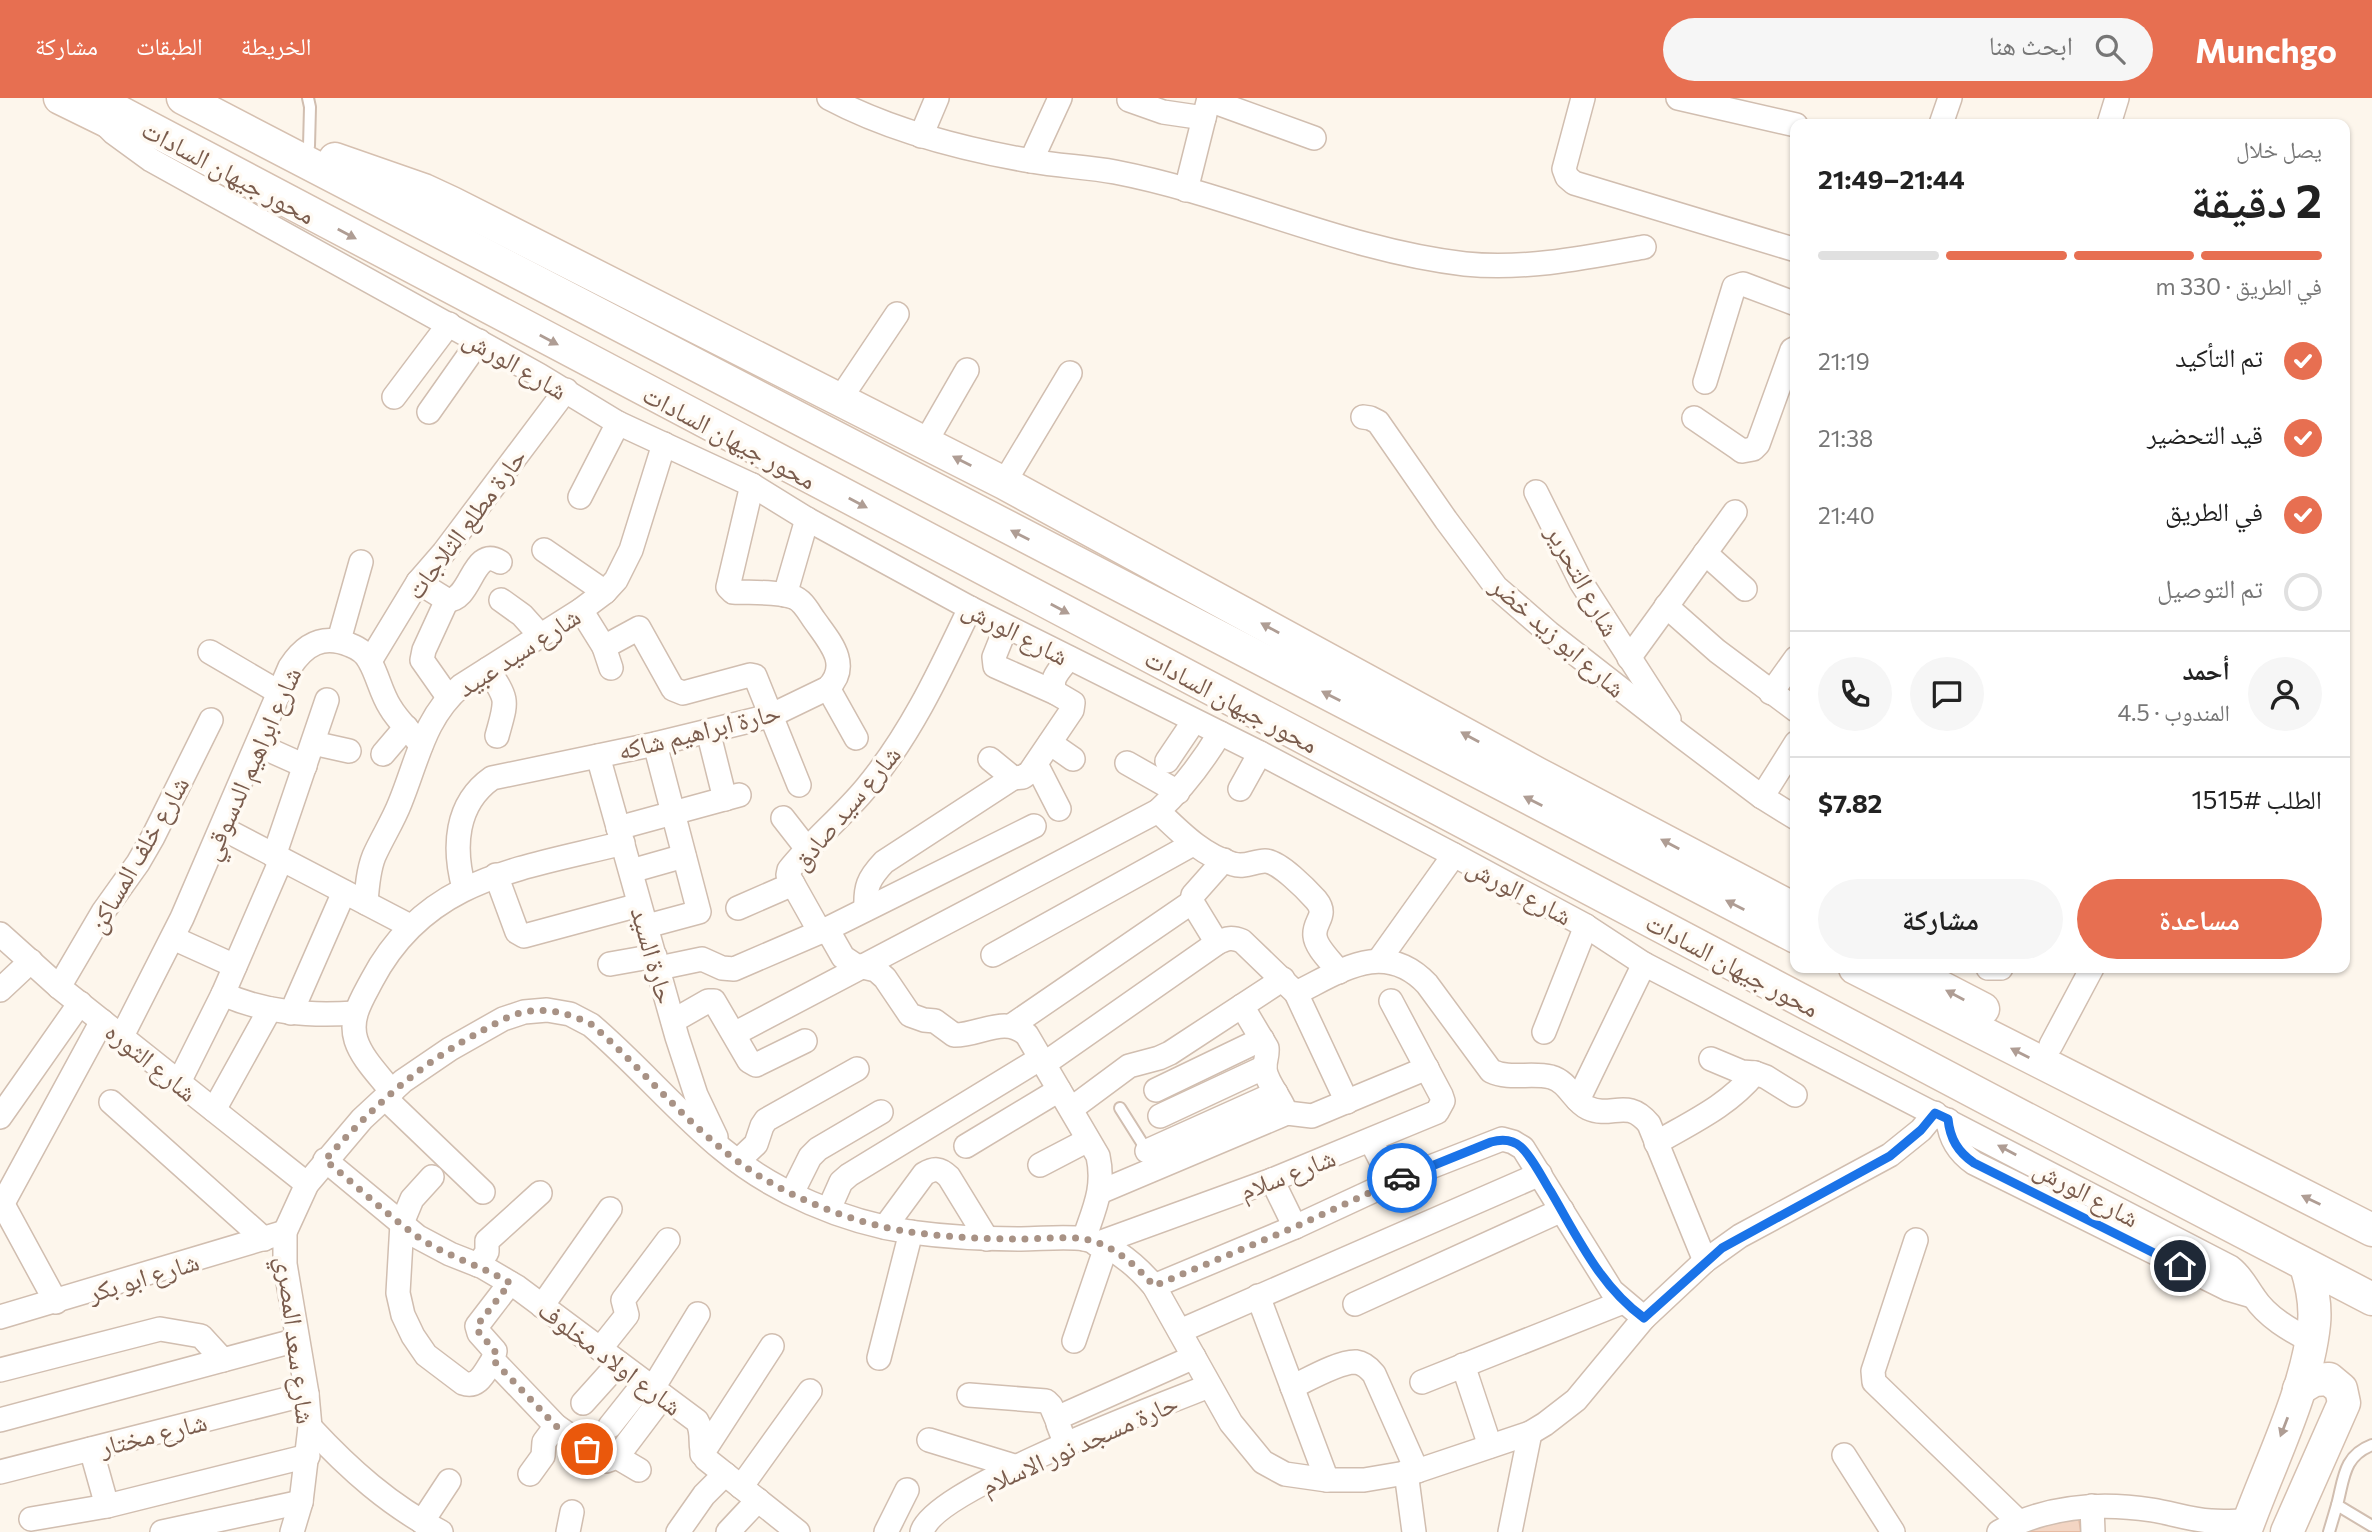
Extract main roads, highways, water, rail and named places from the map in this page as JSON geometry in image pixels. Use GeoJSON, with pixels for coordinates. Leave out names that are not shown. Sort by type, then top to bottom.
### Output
{"type":"FeatureCollection","features":[{"type":"Feature","properties":{"kind":"main road","name":"محور جيهان السادات"},"geometry":{"type":"LineString","coordinates":[[60,98],[96,107],[206,159],[2372,1299]]}},
{"type":"Feature","properties":{"kind":"main road","name":"محور جيهان السادات"},"geometry":{"type":"LineString","coordinates":[[183,98],[1790,934]]}},
{"type":"Feature","properties":{"kind":"main road"},"geometry":{"type":"LineString","coordinates":[[223,98],[346,164],[398,180],[452,203],[1004,483],[1538,774],[1790,907]]}},
{"type":"Feature","properties":{"kind":"main road"},"geometry":{"type":"LineString","coordinates":[[398,180],[494,261]]}},
{"type":"Feature","properties":{"kind":"main road"},"geometry":{"type":"LineString","coordinates":[[1865,973],[2372,1230]]}},
{"type":"Feature","properties":{"kind":"main road"},"geometry":{"type":"LineString","coordinates":[[1914,973],[2188,1120],[2245,1167]]}},
{"type":"Feature","properties":{"kind":"main road"},"geometry":{"type":"LineString","coordinates":[[2247,1526],[2299,1389],[2311,1341],[2314,1303],[2306,1266]]}},
{"type":"Feature","properties":{"kind":"main road"},"geometry":{"type":"LineString","coordinates":[[2291,1530],[2344,1404],[2341,1388],[2329,1379],[2314,1380],[2299,1389]]}}]}
